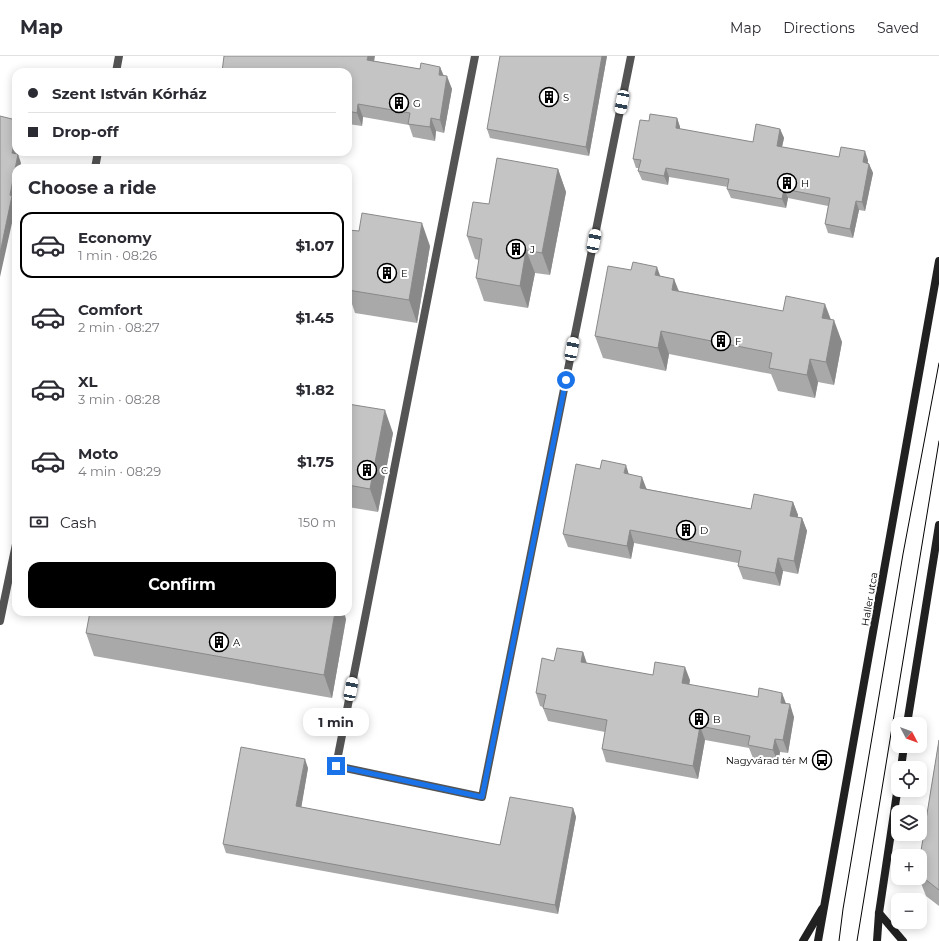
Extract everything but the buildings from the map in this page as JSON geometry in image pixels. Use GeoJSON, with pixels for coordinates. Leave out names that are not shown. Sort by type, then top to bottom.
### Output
{"type":"FeatureCollection","features":[{"type":"Feature","properties":{"kind":"street"},"geometry":{"type":"LineString","coordinates":[[117,68],[119,56]]}},
{"type":"Feature","properties":{"kind":"street"},"geometry":{"type":"LineString","coordinates":[[475,56],[336,766],[482,797],[631,56]]}},
{"type":"Feature","properties":{"kind":"street","name":"Haller utca"},"geometry":{"type":"LineString","coordinates":[[818,941],[939,261]]}},
{"type":"Feature","properties":{"kind":"street"},"geometry":{"type":"LineString","coordinates":[[908,717],[925,604],[939,525]]}},
{"type":"Feature","properties":{"kind":"street"},"geometry":{"type":"LineString","coordinates":[[0,621],[12,563]]}},
{"type":"Feature","properties":{"kind":"street"},"geometry":{"type":"LineString","coordinates":[[876,941],[896,797]]}},
{"type":"Feature","properties":{"kind":"street"},"geometry":{"type":"LineString","coordinates":[[804,941],[825,903]]}},
{"type":"Feature","properties":{"kind":"street"},"geometry":{"type":"LineString","coordinates":[[879,913],[903,941]]}},
{"type":"Feature","properties":{"kind":"tram line"},"geometry":{"type":"LineString","coordinates":[[839,941],[843,909],[903,554],[939,363]]}},
{"type":"Feature","properties":{"kind":"tram line"},"geometry":{"type":"LineString","coordinates":[[857,941],[939,441]]}},
{"type":"Feature","properties":{"kind":"place","name":"S"},"geometry":{"type":"Point","coordinates":[549,97]}},
{"type":"Feature","properties":{"kind":"place","name":"G"},"geometry":{"type":"Point","coordinates":[399,103]}},
{"type":"Feature","properties":{"kind":"place","name":"H"},"geometry":{"type":"Point","coordinates":[787,183]}},
{"type":"Feature","properties":{"kind":"place","name":"J"},"geometry":{"type":"Point","coordinates":[516,249]}},
{"type":"Feature","properties":{"kind":"place","name":"E"},"geometry":{"type":"Point","coordinates":[387,273]}},
{"type":"Feature","properties":{"kind":"place","name":"F"},"geometry":{"type":"Point","coordinates":[721,341]}},
{"type":"Feature","properties":{"kind":"place","name":"C"},"geometry":{"type":"Point","coordinates":[367,470]}},
{"type":"Feature","properties":{"kind":"place","name":"D"},"geometry":{"type":"Point","coordinates":[686,530]}},
{"type":"Feature","properties":{"kind":"place","name":"A"},"geometry":{"type":"Point","coordinates":[219,642]}},
{"type":"Feature","properties":{"kind":"place","name":"B"},"geometry":{"type":"Point","coordinates":[699,719]}},
{"type":"Feature","properties":{"kind":"place","name":"Nagyvárad tér M"},"geometry":{"type":"Point","coordinates":[822,760]}},
{"type":"Feature","properties":{"kind":"route"},"geometry":{"type":"LineString","coordinates":[[336,766],[482,797],[566,380]]}}]}
